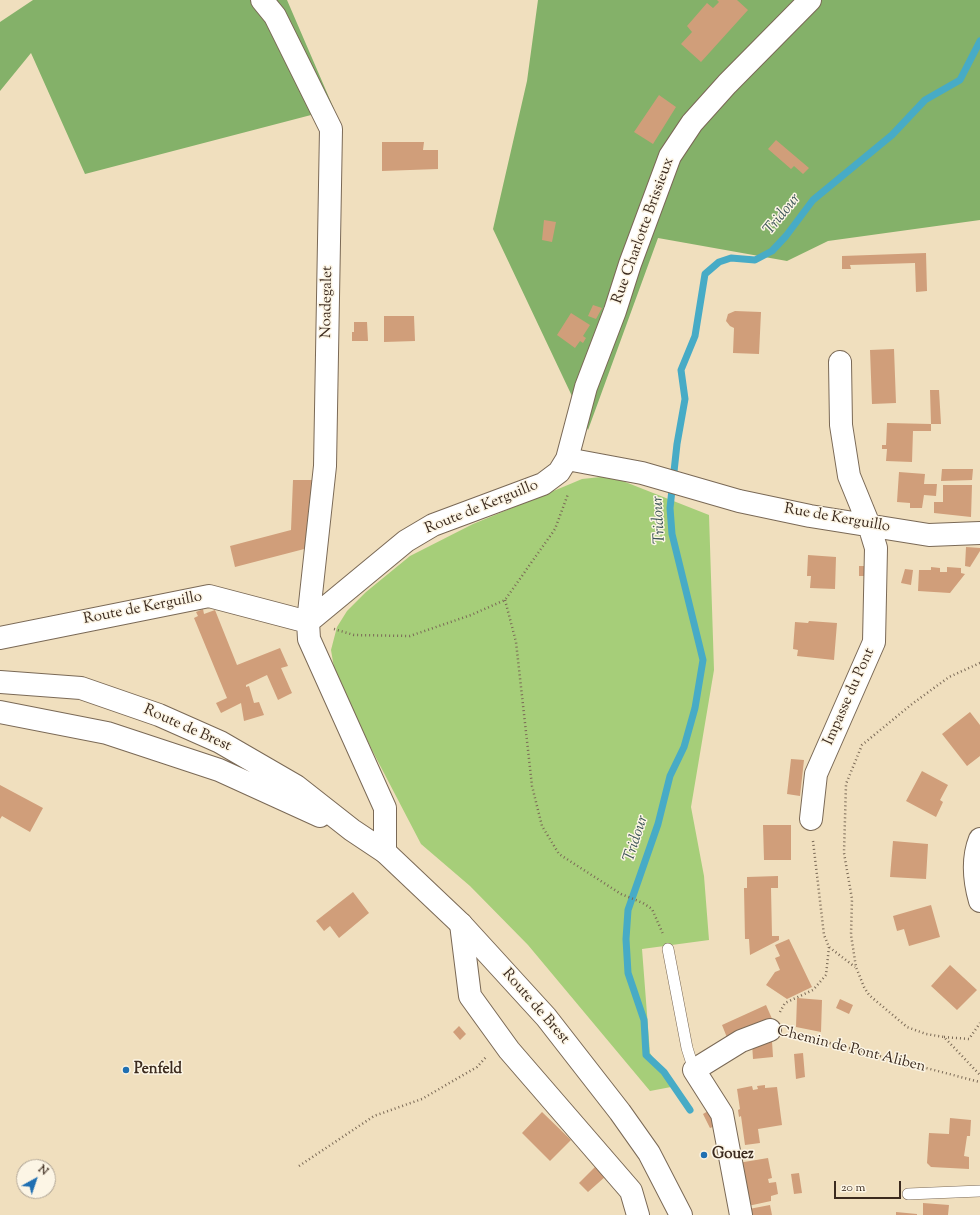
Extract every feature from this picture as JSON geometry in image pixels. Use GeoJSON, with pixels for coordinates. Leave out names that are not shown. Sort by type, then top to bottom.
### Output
{"type":"FeatureCollection","features":[{"type":"Feature","properties":{"kind":"street","name":"Noadegalet"},"geometry":{"type":"LineString","coordinates":[[262,0],[275,16],[331,129],[325,466],[308,622]]}},
{"type":"Feature","properties":{"kind":"street","name":"Rue Charlotte Brissieux"},"geometry":{"type":"LineString","coordinates":[[570,460],[586,387],[615,311],[630,264],[670,156],[692,123],[727,84],[810,0]]}},
{"type":"Feature","properties":{"kind":"street","name":"Impasse du Pont"},"geometry":{"type":"LineString","coordinates":[[811,819],[816,774],[874,642],[876,548],[869,525],[849,476],[841,425],[840,362]]}},
{"type":"Feature","properties":{"kind":"street","name":"Route de Kerguillo"},"geometry":{"type":"LineString","coordinates":[[0,638],[209,596],[308,622],[406,541],[433,525],[543,484],[559,472],[570,460]]}},
{"type":"Feature","properties":{"kind":"street","name":"Rue de Kerguillo"},"geometry":{"type":"LineString","coordinates":[[570,460],[642,473],[739,501],[810,516],[929,535],[980,533]]}},
{"type":"Feature","properties":{"kind":"street"},"geometry":{"type":"LineString","coordinates":[[308,622],[309,639],[385,808],[384,852]]}},
{"type":"Feature","properties":{"kind":"street","name":"Route de Brest"},"geometry":{"type":"LineString","coordinates":[[0,682],[81,688],[159,715],[220,742],[296,786],[352,830],[384,852],[461,924],[546,1017],[620,1112],[649,1153],[680,1215]]}},
{"type":"Feature","properties":{"kind":"street","name":"Route de Brest"},"geometry":{"type":"LineString","coordinates":[[0,712],[107,733],[219,770],[352,830]]}},
{"type":"Feature","properties":{"kind":"street"},"geometry":{"type":"LineString","coordinates":[[980,839],[975,852],[975,884],[980,901]]}},
{"type":"Feature","properties":{"kind":"street"},"geometry":{"type":"LineString","coordinates":[[461,924],[470,996],[504,1043],[631,1191],[638,1215]]}},
{"type":"Feature","properties":{"kind":"street","name":"Chemin de Pont Aliben"},"geometry":{"type":"LineString","coordinates":[[694,1070],[741,1041],[770,1030]]}},
{"type":"Feature","properties":{"kind":"street"},"geometry":{"type":"LineString","coordinates":[[694,1070],[722,1114],[741,1215]]}},
{"type":"Feature","properties":{"kind":"lane"},"geometry":{"type":"LineString","coordinates":[[668,950],[687,1048],[694,1070]]}},
{"type":"Feature","properties":{"kind":"lane"},"geometry":{"type":"LineString","coordinates":[[908,1194],[980,1191]]}},
{"type":"Feature","properties":{"kind":"path"},"geometry":{"type":"LineString","coordinates":[[308,622],[354,636],[410,636],[471,615],[505,600],[555,529],[570,488],[570,460]]}},
{"type":"Feature","properties":{"kind":"path"},"geometry":{"type":"LineString","coordinates":[[505,600],[516,642],[532,786],[542,826],[559,854],[621,894],[643,903],[652,909],[668,950]]}},
{"type":"Feature","properties":{"kind":"path"},"geometry":{"type":"LineString","coordinates":[[980,663],[949,677],[912,704],[862,745],[846,784],[844,853],[852,900],[851,935],[856,967],[869,995],[907,1027],[926,1034],[969,1040],[980,1023]]}},
{"type":"Feature","properties":{"kind":"path"},"geometry":{"type":"LineString","coordinates":[[770,1030],[785,1003],[813,990],[826,974],[829,947],[824,935],[811,819]]}},
{"type":"Feature","properties":{"kind":"path"},"geometry":{"type":"LineString","coordinates":[[829,947],[856,967]]}},
{"type":"Feature","properties":{"kind":"path","name":"Chemin de Pont Aliben"},"geometry":{"type":"LineString","coordinates":[[770,1030],[803,1035],[980,1082]]}},
{"type":"Feature","properties":{"kind":"path"},"geometry":{"type":"LineString","coordinates":[[944,1036],[980,1075]]}},
{"type":"Feature","properties":{"kind":"path"},"geometry":{"type":"LineString","coordinates":[[299,1166],[374,1116],[422,1098],[477,1068],[491,1052],[504,1043]]}},
{"type":"Feature","properties":{"kind":"green space"},"geometry":{"type":"Polygon","coordinates":[[[33,0],[287,0],[334,109],[85,174],[31,53],[0,91],[0,22],[33,0]]]}},
{"type":"Feature","properties":{"kind":"green space"},"geometry":{"type":"Polygon","coordinates":[[[538,0],[980,0],[980,220],[828,241],[787,261],[658,238],[588,430],[493,229],[527,81],[538,0]]]}},
{"type":"Feature","properties":{"kind":"green space"},"geometry":{"type":"Polygon","coordinates":[[[610,476],[709,515],[714,670],[691,807],[704,876],[709,940],[642,949],[650,1053],[671,1087],[650,1091],[528,945],[470,886],[421,844],[372,750],[335,674],[331,650],[337,627],[347,611],[366,592],[410,556],[473,524],[582,479],[610,476]]]}},
{"type":"Feature","properties":{"kind":"building"},"geometry":{"type":"Polygon","coordinates":[[[717,0],[737,0],[748,10],[701,62],[681,44],[692,32],[687,26],[707,3],[713,8],[719,2],[717,0]]]}},
{"type":"Feature","properties":{"kind":"building"},"geometry":{"type":"Polygon","coordinates":[[[659,95],[676,107],[653,144],[634,132],[659,95]]]}},
{"type":"Feature","properties":{"kind":"building"},"geometry":{"type":"Polygon","coordinates":[[[776,140],[809,168],[803,174],[794,166],[791,169],[768,149],[776,140]]]}},
{"type":"Feature","properties":{"kind":"building"},"geometry":{"type":"Polygon","coordinates":[[[382,142],[424,142],[423,150],[438,150],[438,169],[382,171],[382,142]]]}},
{"type":"Feature","properties":{"kind":"building"},"geometry":{"type":"Polygon","coordinates":[[[544,220],[556,222],[552,242],[542,240],[544,220]]]}},
{"type":"Feature","properties":{"kind":"building"},"geometry":{"type":"Polygon","coordinates":[[[926,253],[927,291],[916,292],[915,263],[850,265],[851,269],[842,269],[842,256],[926,253]]]}},
{"type":"Feature","properties":{"kind":"building"},"geometry":{"type":"Polygon","coordinates":[[[593,305],[602,308],[596,319],[588,316],[593,305]]]}},
{"type":"Feature","properties":{"kind":"building"},"geometry":{"type":"Polygon","coordinates":[[[735,311],[761,312],[759,354],[733,353],[734,328],[726,321],[728,314],[735,311]]]}},
{"type":"Feature","properties":{"kind":"building"},"geometry":{"type":"Polygon","coordinates":[[[571,313],[590,325],[583,336],[586,338],[583,343],[580,341],[575,348],[557,335],[571,313]]]}},
{"type":"Feature","properties":{"kind":"building"},"geometry":{"type":"Polygon","coordinates":[[[384,316],[414,316],[415,341],[384,342],[384,316]]]}},
{"type":"Feature","properties":{"kind":"building"},"geometry":{"type":"Polygon","coordinates":[[[354,322],[367,322],[368,341],[352,341],[354,322]]]}},
{"type":"Feature","properties":{"kind":"building"},"geometry":{"type":"Polygon","coordinates":[[[894,349],[896,403],[872,404],[870,350],[894,349]]]}},
{"type":"Feature","properties":{"kind":"building"},"geometry":{"type":"Polygon","coordinates":[[[930,390],[939,390],[941,424],[931,424],[930,390]]]}},
{"type":"Feature","properties":{"kind":"building"},"geometry":{"type":"Polygon","coordinates":[[[887,423],[931,424],[931,431],[913,431],[912,462],[886,461],[887,449],[882,449],[882,445],[886,445],[887,423]]]}},
{"type":"Feature","properties":{"kind":"building"},"geometry":{"type":"Polygon","coordinates":[[[942,469],[973,469],[972,480],[941,481],[942,469]]]}},
{"type":"Feature","properties":{"kind":"building"},"geometry":{"type":"Polygon","coordinates":[[[899,472],[925,474],[924,484],[937,484],[936,496],[924,495],[922,508],[910,508],[910,503],[897,502],[899,472]]]}},
{"type":"Feature","properties":{"kind":"building"},"geometry":{"type":"Polygon","coordinates":[[[293,480],[312,480],[311,520],[308,548],[235,567],[230,546],[291,530],[293,480]]]}},
{"type":"Feature","properties":{"kind":"building"},"geometry":{"type":"Polygon","coordinates":[[[943,485],[972,485],[971,517],[934,513],[934,502],[943,502],[943,485]]]}},
{"type":"Feature","properties":{"kind":"building"},"geometry":{"type":"Polygon","coordinates":[[[966,547],[980,548],[980,551],[970,567],[965,566],[966,547]]]}},
{"type":"Feature","properties":{"kind":"building"},"geometry":{"type":"Polygon","coordinates":[[[808,555],[836,557],[835,589],[810,588],[811,576],[807,576],[808,555]]]}},
{"type":"Feature","properties":{"kind":"building"},"geometry":{"type":"Polygon","coordinates":[[[859,566],[870,566],[869,576],[859,576],[859,566]]]}},
{"type":"Feature","properties":{"kind":"building"},"geometry":{"type":"Polygon","coordinates":[[[931,567],[940,568],[940,572],[947,572],[947,567],[961,568],[961,573],[965,574],[950,593],[918,591],[919,570],[931,570],[931,567]]]}},
{"type":"Feature","properties":{"kind":"building"},"geometry":{"type":"Polygon","coordinates":[[[905,569],[913,570],[911,585],[901,583],[905,569]]]}},
{"type":"Feature","properties":{"kind":"building"},"geometry":{"type":"Polygon","coordinates":[[[203,609],[204,614],[215,610],[237,665],[280,648],[288,666],[281,668],[292,693],[278,700],[267,675],[246,685],[246,687],[249,686],[254,703],[259,702],[264,715],[244,721],[241,703],[221,713],[216,703],[227,698],[194,618],[198,616],[196,612],[203,609]]]}},
{"type":"Feature","properties":{"kind":"building"},"geometry":{"type":"Polygon","coordinates":[[[809,621],[837,623],[834,660],[797,656],[798,650],[793,649],[795,622],[808,623],[809,621]]]}},
{"type":"Feature","properties":{"kind":"building"},"geometry":{"type":"Polygon","coordinates":[[[970,712],[980,725],[980,756],[967,766],[942,734],[970,712]]]}},
{"type":"Feature","properties":{"kind":"building"},"geometry":{"type":"Polygon","coordinates":[[[791,759],[804,760],[800,796],[787,794],[791,759]]]}},
{"type":"Feature","properties":{"kind":"building"},"geometry":{"type":"Polygon","coordinates":[[[922,771],[948,785],[940,800],[943,802],[936,817],[906,801],[922,771]]]}},
{"type":"Feature","properties":{"kind":"building"},"geometry":{"type":"Polygon","coordinates":[[[0,785],[43,808],[30,832],[2,816],[0,819],[0,785]]]}},
{"type":"Feature","properties":{"kind":"building"},"geometry":{"type":"Polygon","coordinates":[[[763,825],[791,825],[791,860],[764,860],[763,825]]]}},
{"type":"Feature","properties":{"kind":"building"},"geometry":{"type":"Polygon","coordinates":[[[893,841],[928,844],[926,879],[890,877],[893,841]]]}},
{"type":"Feature","properties":{"kind":"building"},"geometry":{"type":"Polygon","coordinates":[[[778,876],[778,888],[771,888],[772,936],[779,936],[779,940],[750,955],[749,939],[745,939],[744,888],[747,888],[747,877],[778,876]]]}},
{"type":"Feature","properties":{"kind":"building"},"geometry":{"type":"Polygon","coordinates":[[[353,892],[369,913],[339,938],[330,926],[324,931],[316,921],[353,892]]]}},
{"type":"Feature","properties":{"kind":"building"},"geometry":{"type":"Polygon","coordinates":[[[931,905],[940,937],[909,946],[904,929],[897,931],[893,916],[931,905]]]}},
{"type":"Feature","properties":{"kind":"building"},"geometry":{"type":"Polygon","coordinates":[[[789,939],[812,987],[787,999],[766,985],[775,972],[780,970],[775,958],[780,956],[775,945],[789,939]]]}},
{"type":"Feature","properties":{"kind":"building"},"geometry":{"type":"Polygon","coordinates":[[[950,965],[977,990],[957,1010],[931,986],[950,965]]]}},
{"type":"Feature","properties":{"kind":"building"},"geometry":{"type":"Polygon","coordinates":[[[797,998],[822,1000],[821,1032],[796,1027],[797,998]]]}},
{"type":"Feature","properties":{"kind":"building"},"geometry":{"type":"Polygon","coordinates":[[[840,999],[853,1005],[849,1014],[836,1008],[840,999]]]}},
{"type":"Feature","properties":{"kind":"building"},"geometry":{"type":"Polygon","coordinates":[[[766,1005],[773,1021],[728,1040],[722,1025],[766,1005]]]}},
{"type":"Feature","properties":{"kind":"building"},"geometry":{"type":"Polygon","coordinates":[[[459,1026],[466,1034],[460,1040],[453,1032],[459,1026]]]}},
{"type":"Feature","properties":{"kind":"building"},"geometry":{"type":"Polygon","coordinates":[[[772,1041],[773,1057],[753,1059],[752,1043],[772,1041]]]}},
{"type":"Feature","properties":{"kind":"building"},"geometry":{"type":"Polygon","coordinates":[[[803,1053],[805,1077],[796,1079],[794,1054],[803,1053]]]}},
{"type":"Feature","properties":{"kind":"building"},"geometry":{"type":"Polygon","coordinates":[[[765,1085],[765,1088],[777,1087],[782,1125],[758,1129],[760,1143],[745,1145],[741,1116],[739,1117],[738,1110],[740,1109],[737,1089],[752,1086],[753,1090],[758,1089],[757,1086],[765,1085]]]}},
{"type":"Feature","properties":{"kind":"building"},"geometry":{"type":"Polygon","coordinates":[[[710,1110],[718,1125],[710,1128],[703,1114],[710,1110]]]}},
{"type":"Feature","properties":{"kind":"building"},"geometry":{"type":"Polygon","coordinates":[[[542,1112],[571,1140],[550,1161],[522,1133],[542,1112]]]}},
{"type":"Feature","properties":{"kind":"building"},"geometry":{"type":"Polygon","coordinates":[[[950,1118],[971,1120],[970,1136],[967,1136],[964,1156],[969,1157],[969,1169],[931,1167],[927,1163],[929,1133],[949,1134],[950,1118]]]}},
{"type":"Feature","properties":{"kind":"building"},"geometry":{"type":"Polygon","coordinates":[[[768,1158],[772,1178],[768,1179],[769,1183],[776,1182],[778,1194],[771,1196],[771,1201],[748,1206],[738,1163],[768,1158]]]}},
{"type":"Feature","properties":{"kind":"building"},"geometry":{"type":"Polygon","coordinates":[[[597,1165],[606,1176],[588,1192],[579,1183],[597,1165]]]}},
{"type":"Feature","properties":{"kind":"building"},"geometry":{"type":"Polygon","coordinates":[[[799,1173],[802,1193],[794,1194],[791,1174],[799,1173]]]}},
{"type":"Feature","properties":{"kind":"building"},"geometry":{"type":"Polygon","coordinates":[[[923,1203],[949,1205],[948,1215],[923,1215],[923,1203]]]}},
{"type":"Feature","properties":{"kind":"building"},"geometry":{"type":"Polygon","coordinates":[[[770,1205],[772,1215],[750,1215],[749,1209],[770,1205]]]}},
{"type":"Feature","properties":{"kind":"building"},"geometry":{"type":"Polygon","coordinates":[[[896,1212],[917,1214],[917,1215],[896,1215],[896,1212]]]}},
{"type":"Feature","properties":{"kind":"waterway","name":"Tridour"},"geometry":{"type":"LineString","coordinates":[[690,1110],[664,1072],[646,1055],[644,1020],[628,973],[626,939],[628,910],[658,824],[670,776],[684,747],[695,708],[703,660],[672,534],[670,508],[677,444],[685,399],[681,370],[695,336],[705,274],[719,262],[731,258],[755,260],[772,251],[786,236],[813,200],[892,135],[925,100],[960,80],[980,41]]}},
{"type":"Feature","properties":{"kind":"place","name":"Penfeld"},"geometry":{"type":"Point","coordinates":[126,1070]}},
{"type":"Feature","properties":{"kind":"place","name":"Gouez"},"geometry":{"type":"Point","coordinates":[704,1155]}}]}
